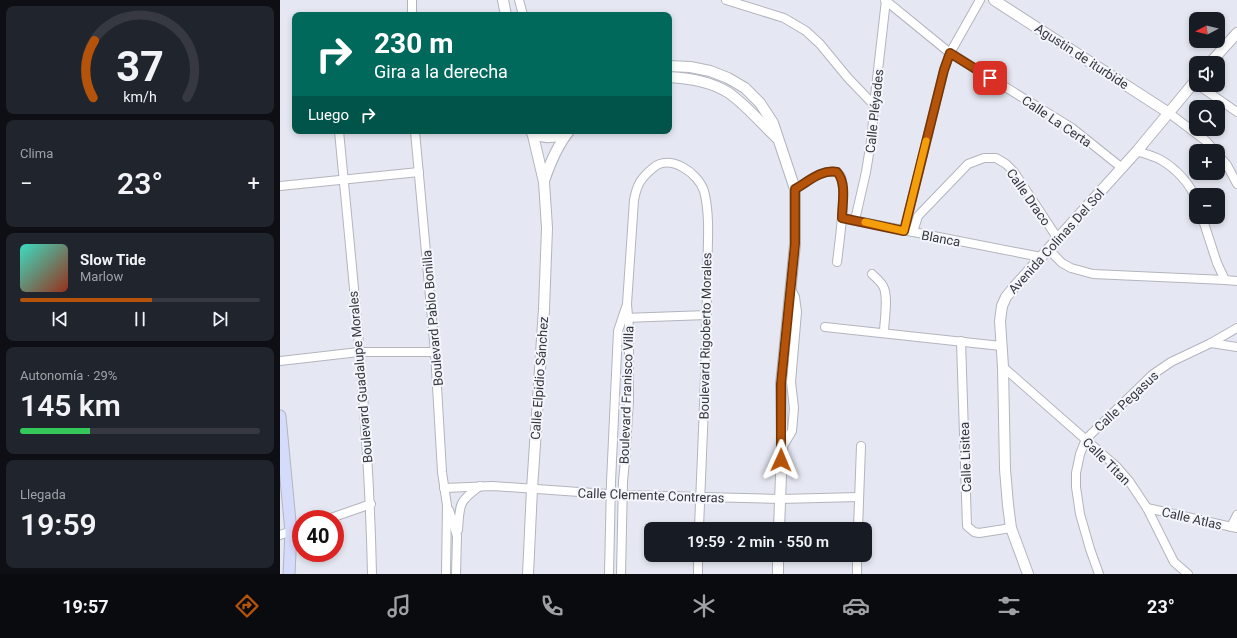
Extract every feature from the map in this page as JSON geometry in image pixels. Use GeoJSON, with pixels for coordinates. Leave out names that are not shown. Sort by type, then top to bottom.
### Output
{"type":"FeatureCollection","features":[{"type":"Feature","properties":{"kind":"main road"},"geometry":{"type":"LineString","coordinates":[[280,416],[293,510]]}},
{"type":"Feature","properties":{"kind":"main road"},"geometry":{"type":"LineString","coordinates":[[289,574],[292,555]]}},
{"type":"Feature","properties":{"kind":"street"},"geometry":{"type":"LineString","coordinates":[[412,0],[412,12]]}},
{"type":"Feature","properties":{"kind":"street"},"geometry":{"type":"LineString","coordinates":[[519,0],[522,12]]}},
{"type":"Feature","properties":{"kind":"street"},"geometry":{"type":"LineString","coordinates":[[726,0],[784,18],[806,31],[820,44],[874,105]]}},
{"type":"Feature","properties":{"kind":"street"},"geometry":{"type":"LineString","coordinates":[[886,0],[950,53]]}},
{"type":"Feature","properties":{"kind":"street","name":"Calle Pléyades"},"geometry":{"type":"LineString","coordinates":[[855,220],[866,172],[872,135],[886,0]]}},
{"type":"Feature","properties":{"kind":"street"},"geometry":{"type":"LineString","coordinates":[[904,231],[944,70],[950,53],[980,0]]}},
{"type":"Feature","properties":{"kind":"street","name":"Agustin de iturbide"},"geometry":{"type":"LineString","coordinates":[[994,0],[1169,113]]}},
{"type":"Feature","properties":{"kind":"street"},"geometry":{"type":"LineString","coordinates":[[1216,56],[1237,32]]}},
{"type":"Feature","properties":{"kind":"street","name":"Calle La Certa"},"geometry":{"type":"LineString","coordinates":[[950,53],[1072,128],[1122,168]]}},
{"type":"Feature","properties":{"kind":"street"},"geometry":{"type":"LineString","coordinates":[[672,66],[690,67],[710,71],[728,78],[745,88],[760,103],[773,123],[795,189],[795,244],[781,384],[782,448],[779,522]]}},
{"type":"Feature","properties":{"kind":"street"},"geometry":{"type":"LineString","coordinates":[[672,77],[714,85],[728,93],[742,104],[777,138]]}},
{"type":"Feature","properties":{"kind":"street","name":"Avenida Colinas Del Sol"},"geometry":{"type":"LineString","coordinates":[[1028,574],[1011,528],[1008,505],[1005,469],[1003,367],[1000,321],[1002,306],[1006,297],[1137,152],[1189,91]]}},
{"type":"Feature","properties":{"kind":"street"},"geometry":{"type":"LineString","coordinates":[[1209,92],[1237,112]]}},
{"type":"Feature","properties":{"kind":"street"},"geometry":{"type":"LineString","coordinates":[[1169,113],[1209,144]]}},
{"type":"Feature","properties":{"kind":"street","name":"Boulevard Guadalupe Morales"},"geometry":{"type":"LineString","coordinates":[[339,134],[371,504],[372,574]]}},
{"type":"Feature","properties":{"kind":"street","name":"Boulevard Pablo Bonilla"},"geometry":{"type":"LineString","coordinates":[[415,134],[435,352],[444,488],[447,505],[446,574]]}},
{"type":"Feature","properties":{"kind":"street"},"geometry":{"type":"LineString","coordinates":[[532,134],[544,182]]}},
{"type":"Feature","properties":{"kind":"street"},"geometry":{"type":"LineString","coordinates":[[536,134],[548,138],[558,137],[564,134]]}},
{"type":"Feature","properties":{"kind":"street"},"geometry":{"type":"LineString","coordinates":[[544,182],[550,164],[567,134]]}},
{"type":"Feature","properties":{"kind":"street"},"geometry":{"type":"LineString","coordinates":[[1137,152],[1160,160],[1174,170],[1189,188]]}},
{"type":"Feature","properties":{"kind":"street","name":"Calle Draco"},"geometry":{"type":"LineString","coordinates":[[913,232],[918,216],[968,164],[984,158],[996,158],[1006,164],[1014,172],[1058,239]]}},
{"type":"Feature","properties":{"kind":"street","name":"Boulevard Rigoberto Morales"},"geometry":{"type":"LineString","coordinates":[[625,318],[632,221],[637,186],[647,173],[656,165],[669,163],[678,165],[687,170],[696,178],[703,189],[708,219],[707,315],[699,522]]}},
{"type":"Feature","properties":{"kind":"street"},"geometry":{"type":"LineString","coordinates":[[1225,163],[1237,184]]}},
{"type":"Feature","properties":{"kind":"street"},"geometry":{"type":"LineString","coordinates":[[795,189],[818,175],[828,171],[837,172],[841,176],[842,218],[837,262]]}},
{"type":"Feature","properties":{"kind":"street"},"geometry":{"type":"LineString","coordinates":[[280,186],[419,172]]}},
{"type":"Feature","properties":{"kind":"street","name":"Calle Elpidio Sánchez"},"geometry":{"type":"LineString","coordinates":[[528,574],[544,309],[547,228],[544,182]]}},
{"type":"Feature","properties":{"kind":"street","name":"Blanca"},"geometry":{"type":"LineString","coordinates":[[842,218],[1041,257]]}},
{"type":"Feature","properties":{"kind":"street"},"geometry":{"type":"LineString","coordinates":[[1204,224],[1217,263],[1224,277]]}},
{"type":"Feature","properties":{"kind":"street"},"geometry":{"type":"LineString","coordinates":[[1049,250],[1071,268],[1093,274],[1224,277],[1237,281]]}},
{"type":"Feature","properties":{"kind":"street"},"geometry":{"type":"LineString","coordinates":[[872,274],[884,287],[884,333]]}},
{"type":"Feature","properties":{"kind":"street"},"geometry":{"type":"LineString","coordinates":[[609,574],[610,494],[618,331],[625,318],[707,315]]}},
{"type":"Feature","properties":{"kind":"street","name":"Boulevard Franisco Villa"},"geometry":{"type":"LineString","coordinates":[[621,574],[622,495],[629,401],[625,318]]}},
{"type":"Feature","properties":{"kind":"street"},"geometry":{"type":"LineString","coordinates":[[824,327],[1001,346]]}},
{"type":"Feature","properties":{"kind":"street","name":"Calle Pegasus"},"geometry":{"type":"LineString","coordinates":[[1086,439],[1152,375],[1171,362],[1211,343],[1237,328]]}},
{"type":"Feature","properties":{"kind":"street","name":"Calle Lisitea"},"geometry":{"type":"LineString","coordinates":[[961,341],[967,526],[974,532],[979,533],[1011,528]]}},
{"type":"Feature","properties":{"kind":"street"},"geometry":{"type":"LineString","coordinates":[[1211,343],[1237,347]]}},
{"type":"Feature","properties":{"kind":"street"},"geometry":{"type":"LineString","coordinates":[[280,361],[359,352],[435,352]]}},
{"type":"Feature","properties":{"kind":"street","name":"Calle Titan"},"geometry":{"type":"LineString","coordinates":[[1003,367],[1104,455],[1125,476],[1147,508],[1174,562],[1188,574]]}},
{"type":"Feature","properties":{"kind":"street"},"geometry":{"type":"LineString","coordinates":[[1086,439],[1080,454],[1076,473],[1076,487],[1080,514],[1099,574]]}},
{"type":"Feature","properties":{"kind":"street"},"geometry":{"type":"LineString","coordinates":[[858,522],[861,446]]}},
{"type":"Feature","properties":{"kind":"street"},"geometry":{"type":"LineString","coordinates":[[457,536],[459,509],[462,502],[465,496],[480,486]]}},
{"type":"Feature","properties":{"kind":"street","name":"Calle Clemente Contreras"},"geometry":{"type":"LineString","coordinates":[[444,488],[480,486],[622,495],[780,499],[859,497]]}},
{"type":"Feature","properties":{"kind":"street"},"geometry":{"type":"LineString","coordinates":[[344,513],[371,504]]}},
{"type":"Feature","properties":{"kind":"street","name":"Boulevard Pablo Bonilla"},"geometry":{"type":"LineString","coordinates":[[447,505],[457,536],[456,574]]}},
{"type":"Feature","properties":{"kind":"street","name":"Calle Atlas"},"geometry":{"type":"LineString","coordinates":[[1147,508],[1234,528]]}},
{"type":"Feature","properties":{"kind":"street"},"geometry":{"type":"LineString","coordinates":[[1234,528],[1237,515]]}},
{"type":"Feature","properties":{"kind":"street"},"geometry":{"type":"LineString","coordinates":[[280,535],[292,531]]}},
{"type":"Feature","properties":{"kind":"street"},"geometry":{"type":"LineString","coordinates":[[610,544],[622,544]]}},
{"type":"Feature","properties":{"kind":"street"},"geometry":{"type":"LineString","coordinates":[[698,562],[698,574]]}},
{"type":"Feature","properties":{"kind":"street"},"geometry":{"type":"LineString","coordinates":[[778,562],[778,574]]}},
{"type":"Feature","properties":{"kind":"street"},"geometry":{"type":"LineString","coordinates":[[857,562],[857,574]]}},
{"type":"Feature","properties":{"kind":"slow traffic"},"geometry":{"type":"LineString","coordinates":[[865,222],[904,231],[926,141]]}},
{"type":"Feature","properties":{"kind":"route"},"geometry":{"type":"LineString","coordinates":[[781,460],[781,384],[795,244],[795,189],[818,175],[828,171],[837,172],[841,176],[842,182],[842,218],[904,231],[944,70],[950,53],[990,78]]}}]}
